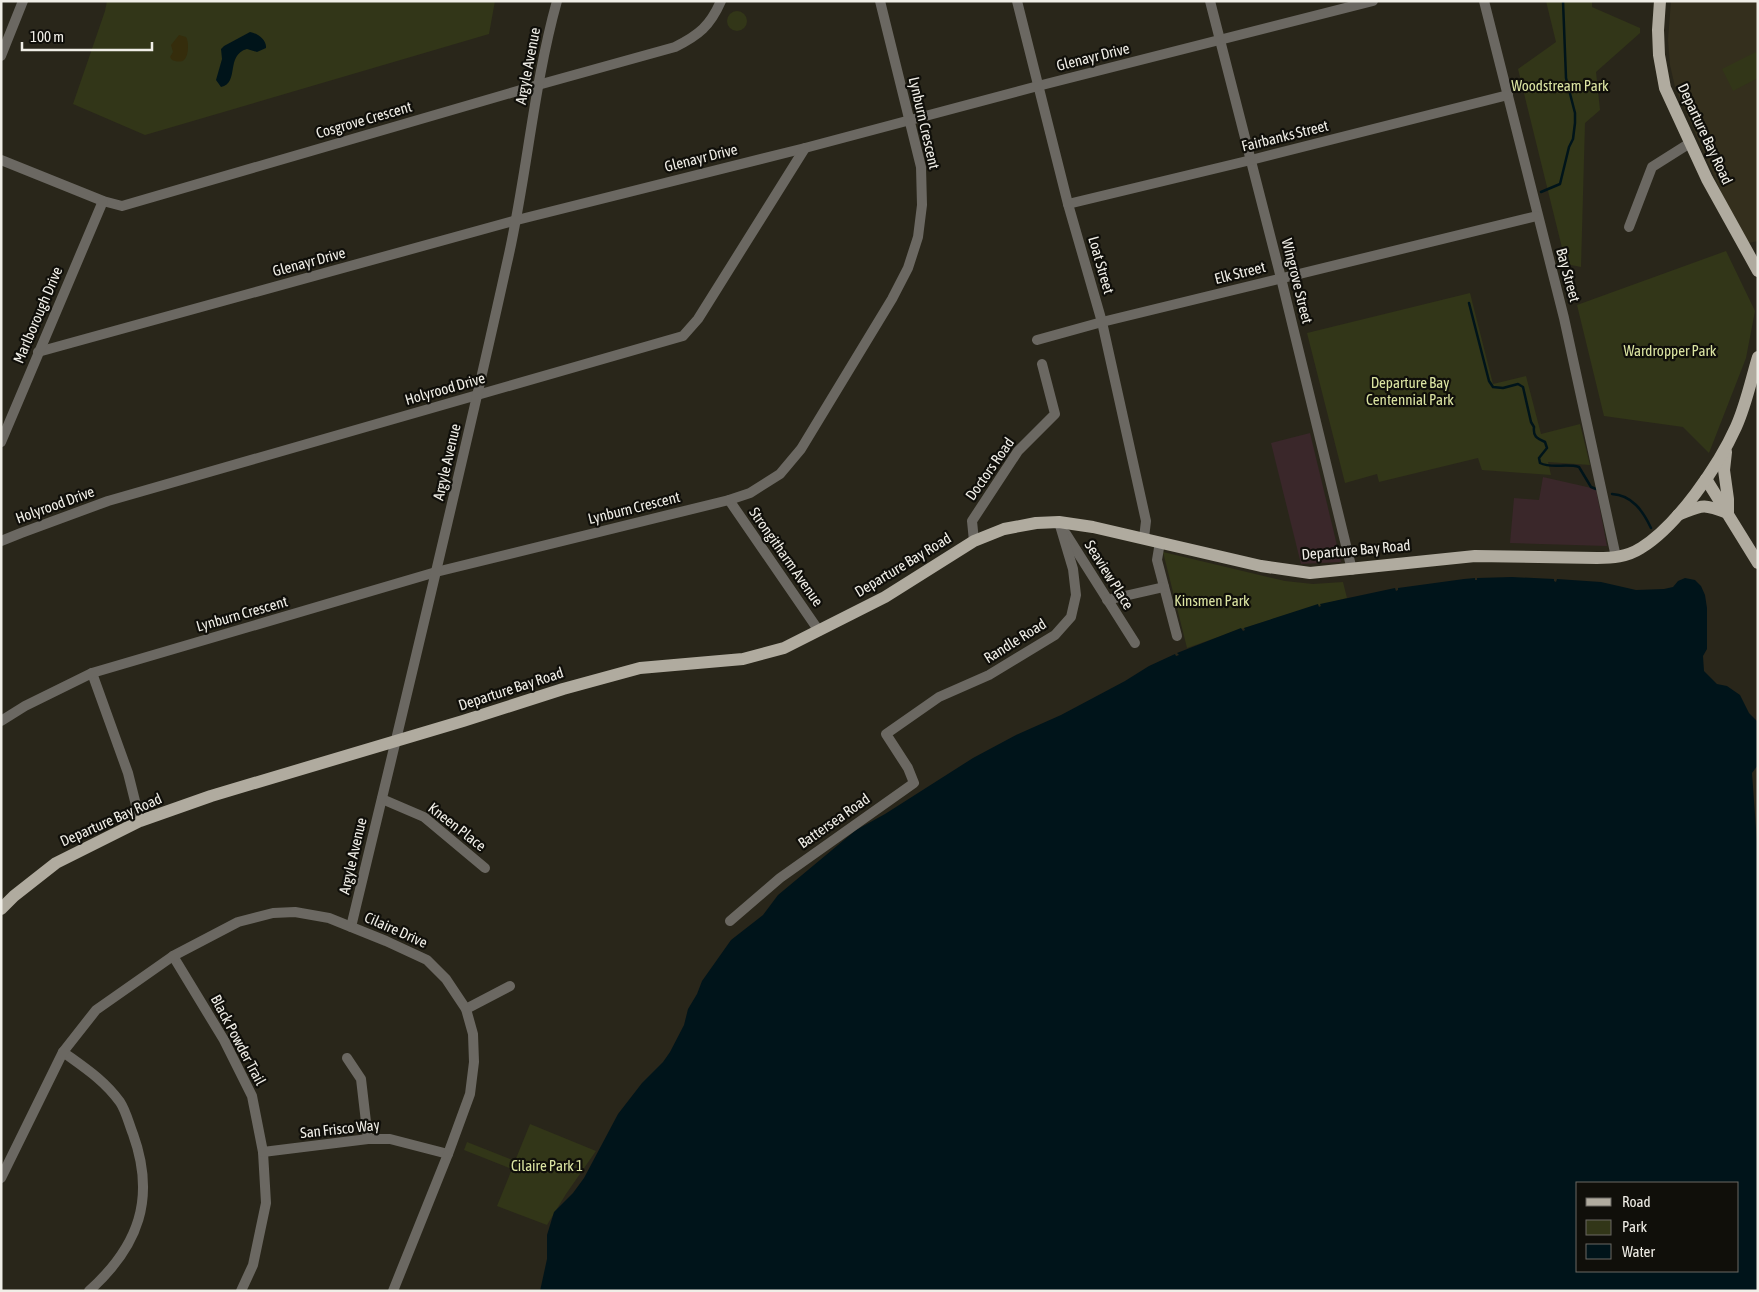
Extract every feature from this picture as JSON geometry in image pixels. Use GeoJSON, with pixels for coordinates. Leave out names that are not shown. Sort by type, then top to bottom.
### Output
{"type":"FeatureCollection","features":[{"type":"Feature","properties":{"kind":"main road","name":"Departure Bay Road"},"geometry":{"type":"LineString","coordinates":[[1660,1],[1658,30],[1661,74],[1665,88],[1723,209],[1758,271]]}},
{"type":"Feature","properties":{"kind":"main road","name":"Departure Bay Road"},"geometry":{"type":"LineString","coordinates":[[1,909],[14,896],[56,863],[140,821],[211,796],[563,689],[632,670],[743,659],[784,648],[885,597],[974,541],[1004,529],[1036,523],[1059,522],[1144,538],[1261,566],[1313,573],[1475,556],[1616,558],[1640,548],[1652,540],[1706,479],[1727,447],[1738,424],[1758,357]]}},
{"type":"Feature","properties":{"kind":"main road"},"geometry":{"type":"LineString","coordinates":[[1727,447],[1724,470],[1728,513]]}},
{"type":"Feature","properties":{"kind":"main road"},"geometry":{"type":"LineString","coordinates":[[1706,479],[1758,564]]}},
{"type":"Feature","properties":{"kind":"main road"},"geometry":{"type":"LineString","coordinates":[[1675,516],[1705,505],[1728,513]]}},
{"type":"Feature","properties":{"kind":"street"},"geometry":{"type":"LineString","coordinates":[[1,56],[23,1]]}},
{"type":"Feature","properties":{"kind":"street","name":"Argyle Avenue"},"geometry":{"type":"LineString","coordinates":[[351,927],[478,395],[517,220],[538,85],[557,1]]}},
{"type":"Feature","properties":{"kind":"street","name":"Cosgrove Crescent"},"geometry":{"type":"LineString","coordinates":[[1,160],[103,201],[122,206],[538,85],[676,47],[696,36],[714,18],[721,1]]}},
{"type":"Feature","properties":{"kind":"street","name":"Lynburn Crescent"},"geometry":{"type":"LineString","coordinates":[[1,722],[25,706],[92,673],[436,572],[729,500],[750,493],[780,474],[801,449],[892,299],[908,268],[918,237],[922,205],[921,167],[880,1]]}},
{"type":"Feature","properties":{"kind":"street","name":"Loat Street"},"geometry":{"type":"LineString","coordinates":[[1017,1],[1068,204],[1102,322],[1146,521],[1144,538]]}},
{"type":"Feature","properties":{"kind":"street","name":"Wingrove Street"},"geometry":{"type":"LineString","coordinates":[[1210,1],[1281,278],[1352,570]]}},
{"type":"Feature","properties":{"kind":"street","name":"Glenayr Drive"},"geometry":{"type":"LineString","coordinates":[[38,352],[517,220],[805,148],[1038,86],[1373,1]]}},
{"type":"Feature","properties":{"kind":"street","name":"Bay Street"},"geometry":{"type":"LineString","coordinates":[[1484,1],[1564,318],[1616,558]]}},
{"type":"Feature","properties":{"kind":"street","name":"Fairbanks Street"},"geometry":{"type":"LineString","coordinates":[[1068,204],[1508,95]]}},
{"type":"Feature","properties":{"kind":"street"},"geometry":{"type":"LineString","coordinates":[[1629,227],[1652,167],[1690,143]]}},
{"type":"Feature","properties":{"kind":"street","name":"Holyrood Drive"},"geometry":{"type":"LineString","coordinates":[[1,541],[108,502],[684,336],[698,319],[805,148]]}},
{"type":"Feature","properties":{"kind":"street","name":"Marlborough Drive"},"geometry":{"type":"LineString","coordinates":[[1,442],[103,201]]}},
{"type":"Feature","properties":{"kind":"street","name":"Elk Street"},"geometry":{"type":"LineString","coordinates":[[1038,340],[1102,322],[1537,216]]}},
{"type":"Feature","properties":{"kind":"street","name":"Doctors Road"},"geometry":{"type":"LineString","coordinates":[[974,541],[972,522],[1018,451],[1055,414],[1042,364]]}},
{"type":"Feature","properties":{"kind":"street","name":"Strongitharm Avenue"},"geometry":{"type":"LineString","coordinates":[[729,500],[819,631]]}},
{"type":"Feature","properties":{"kind":"street","name":"Seaview Place"},"geometry":{"type":"LineString","coordinates":[[1059,522],[1135,644]]}},
{"type":"Feature","properties":{"kind":"street","name":"Randle Road"},"geometry":{"type":"LineString","coordinates":[[886,734],[939,698],[989,675],[1055,635],[1071,617],[1076,595],[1073,569],[1059,522]]}},
{"type":"Feature","properties":{"kind":"street"},"geometry":{"type":"LineString","coordinates":[[1160,542],[1157,560],[1178,636]]}},
{"type":"Feature","properties":{"kind":"street"},"geometry":{"type":"LineString","coordinates":[[1107,600],[1164,587]]}},
{"type":"Feature","properties":{"kind":"street"},"geometry":{"type":"LineString","coordinates":[[92,673],[128,773],[140,821]]}},
{"type":"Feature","properties":{"kind":"street","name":"Battersea Road"},"geometry":{"type":"LineString","coordinates":[[730,921],[780,878],[914,783],[908,768],[886,734]]}},
{"type":"Feature","properties":{"kind":"street","name":"Kneen Place"},"geometry":{"type":"LineString","coordinates":[[382,799],[424,817],[485,868]]}},
{"type":"Feature","properties":{"kind":"street","name":"Cilaire Drive"},"geometry":{"type":"LineString","coordinates":[[2,1175],[63,1052],[96,1010],[173,956],[238,922],[273,913],[295,912],[329,918],[427,960],[446,979],[466,1009],[473,1034],[474,1062],[470,1094],[393,1291]]}},
{"type":"Feature","properties":{"kind":"street","name":"Black Powder Trail"},"geometry":{"type":"LineString","coordinates":[[173,956],[224,1040],[252,1096],[263,1152],[266,1203],[253,1265],[241,1291]]}},
{"type":"Feature","properties":{"kind":"street"},"geometry":{"type":"LineString","coordinates":[[466,1009],[510,986]]}},
{"type":"Feature","properties":{"kind":"street"},"geometry":{"type":"LineString","coordinates":[[63,1052],[98,1077],[122,1104],[140,1154],[144,1193],[138,1222],[124,1252],[106,1276],[89,1291]]}},
{"type":"Feature","properties":{"kind":"street"},"geometry":{"type":"LineString","coordinates":[[348,1058],[361,1079],[368,1139]]}},
{"type":"Feature","properties":{"kind":"street","name":"San Frisco Way"},"geometry":{"type":"LineString","coordinates":[[263,1152],[368,1139],[390,1139],[448,1154]]}},
{"type":"Feature","properties":{"kind":"shaded area"},"geometry":{"type":"Polygon","coordinates":[[[1671,1],[1758,1],[1758,241],[1744,244],[1675,87],[1670,65],[1668,40],[1671,1]]]}},
{"type":"Feature","properties":{"kind":"shaded area"},"geometry":{"type":"Polygon","coordinates":[[[1310,433],[1341,562],[1301,564],[1271,443],[1310,433]]]}},
{"type":"Feature","properties":{"kind":"shaded area"},"geometry":{"type":"Polygon","coordinates":[[[1543,477],[1596,489],[1607,546],[1510,543],[1514,498],[1539,500],[1543,477]]]}},
{"type":"Feature","properties":{"kind":"green space"},"geometry":{"type":"Polygon","coordinates":[[[107,1],[495,1],[489,34],[145,135],[73,104],[107,1]]]}},
{"type":"Feature","properties":{"kind":"green space","name":"Woodstream Park"},"geometry":{"type":"Polygon","coordinates":[[[1546,1],[1592,1],[1592,7],[1640,28],[1640,33],[1596,72],[1600,110],[1585,123],[1581,267],[1566,264],[1518,69],[1556,42],[1546,1]]]}},
{"type":"Feature","properties":{"kind":"green space"},"geometry":{"type":"Polygon","coordinates":[[[737,11],[744,14],[747,21],[744,28],[737,31],[730,28],[727,21],[730,14],[737,11]]]}},
{"type":"Feature","properties":{"kind":"green space"},"geometry":{"type":"Polygon","coordinates":[[[1756,52],[1758,55],[1758,78],[1733,91],[1722,69],[1756,52]]]}},
{"type":"Feature","properties":{"kind":"green space","name":"Wardropper Park"},"geometry":{"type":"Polygon","coordinates":[[[1726,251],[1755,311],[1746,358],[1709,453],[1683,427],[1604,416],[1577,305],[1726,251]]]}},
{"type":"Feature","properties":{"kind":"green space","name":"Departure Bay Centennial Park"},"geometry":{"type":"Polygon","coordinates":[[[1470,293],[1493,384],[1526,376],[1541,434],[1580,424],[1590,465],[1548,462],[1551,475],[1482,470],[1478,458],[1379,482],[1377,474],[1345,483],[1307,333],[1470,293]]]}},
{"type":"Feature","properties":{"kind":"green space","name":"Kinsmen Park"},"geometry":{"type":"Polygon","coordinates":[[[1163,552],[1285,581],[1313,584],[1343,582],[1347,598],[1266,621],[1187,648],[1163,552]]]}},
{"type":"Feature","properties":{"kind":"green space","name":"Cilaire Park 1"},"geometry":{"type":"Polygon","coordinates":[[[530,1124],[596,1151],[547,1225],[497,1206],[512,1169],[464,1150],[467,1142],[515,1161],[530,1124]]]}},
{"type":"Feature","properties":{"kind":"sand"},"geometry":{"type":"Polygon","coordinates":[[[179,35],[186,37],[188,52],[186,58],[179,62],[172,60],[170,57],[173,52],[171,45],[179,35]]]}},
{"type":"Feature","properties":{"kind":"water"},"geometry":{"type":"Polygon","coordinates":[[[250,32],[261,37],[265,42],[266,48],[257,52],[247,49],[240,52],[236,57],[230,80],[221,87],[216,80],[222,59],[221,49],[250,32]]]}},
{"type":"Feature","properties":{"kind":"water"},"geometry":{"type":"Polygon","coordinates":[[[1512,577],[1554,579],[1556,582],[1557,579],[1601,582],[1636,590],[1664,589],[1673,587],[1678,581],[1685,578],[1695,580],[1701,586],[1705,595],[1707,608],[1707,649],[1703,656],[1704,671],[1717,684],[1727,686],[1740,695],[1749,713],[1758,722],[1758,765],[1752,773],[1758,856],[1758,1291],[540,1291],[547,1259],[547,1235],[554,1212],[573,1193],[584,1178],[618,1114],[642,1083],[663,1062],[670,1052],[684,1025],[688,1009],[702,981],[731,940],[763,915],[778,895],[856,830],[885,814],[973,758],[1016,735],[1061,715],[1149,666],[1175,654],[1176,656],[1179,655],[1177,653],[1241,628],[1243,631],[1245,630],[1244,628],[1318,604],[1319,607],[1321,606],[1320,604],[1395,588],[1396,591],[1398,588],[1464,579],[1475,578],[1477,580],[1477,578],[1512,577]]]}},
{"type":"Feature","properties":{"kind":"waterway"},"geometry":{"type":"LineString","coordinates":[[1541,192],[1560,184],[1569,147],[1573,139],[1575,123],[1575,113],[1566,78],[1563,1]]}},
{"type":"Feature","properties":{"kind":"waterway"},"geometry":{"type":"LineString","coordinates":[[1469,303],[1489,381],[1493,387],[1503,388],[1518,384],[1523,387],[1534,433],[1537,438],[1545,442],[1547,448],[1539,458],[1540,463],[1549,466],[1579,467],[1591,487],[1596,489]]}},
{"type":"Feature","properties":{"kind":"waterway"},"geometry":{"type":"LineString","coordinates":[[1612,494],[1625,497],[1636,505],[1651,528]]}}]}
